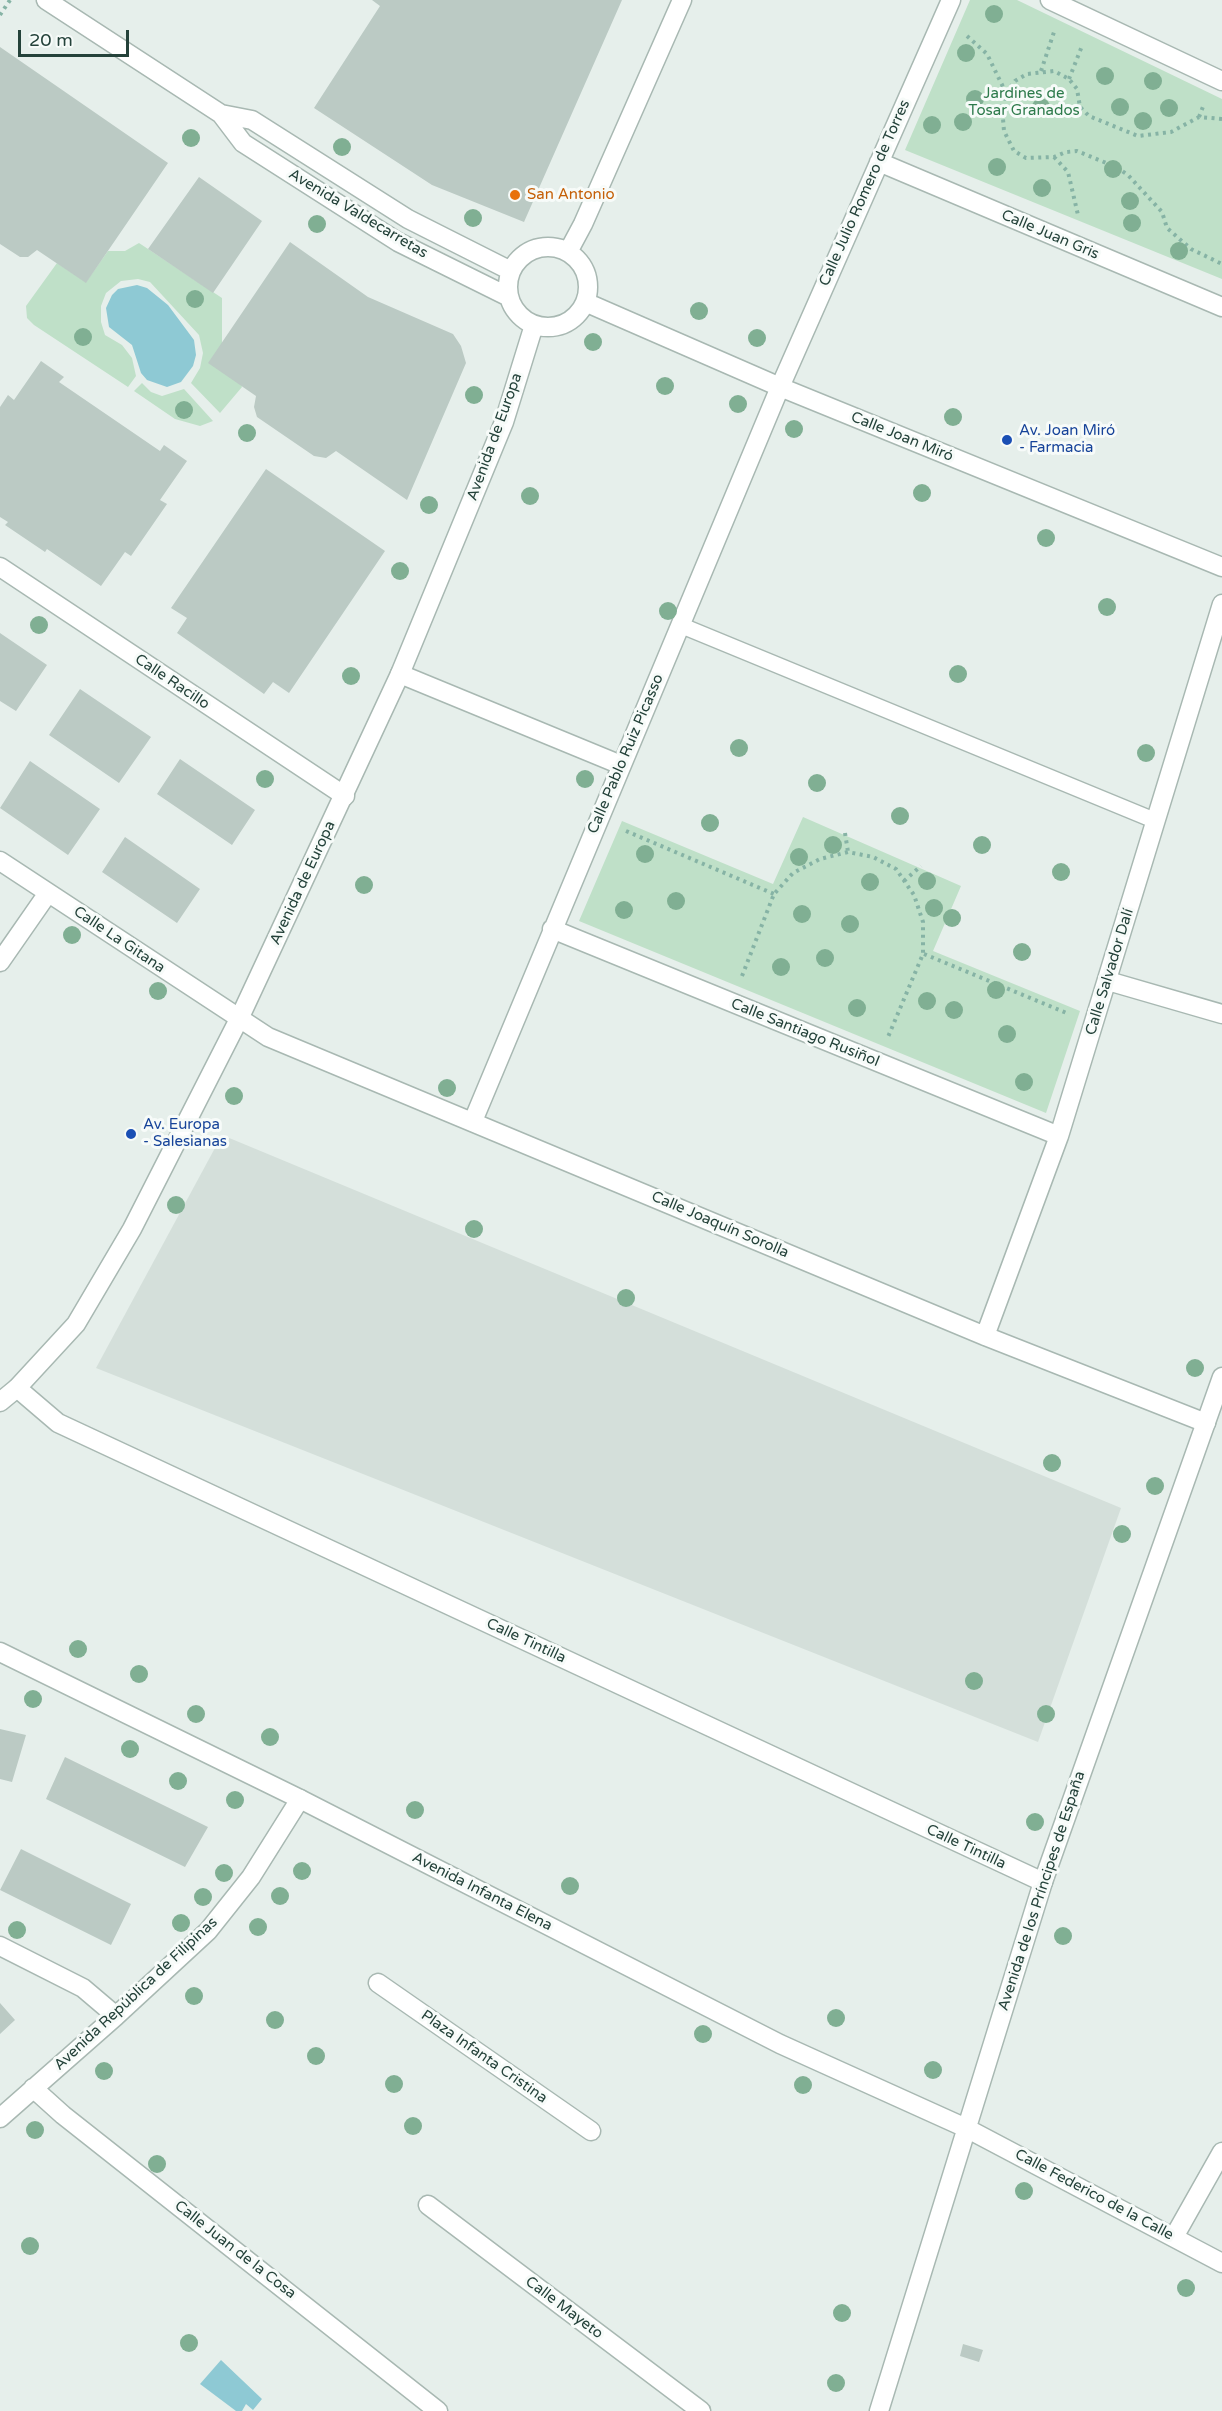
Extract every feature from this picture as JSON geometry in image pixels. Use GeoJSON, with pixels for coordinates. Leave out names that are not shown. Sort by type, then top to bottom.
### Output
{"type":"FeatureCollection","features":[{"type":"Feature","properties":{"kind":"street","name":"Avenida Valdecarretas"},"geometry":{"type":"LineString","coordinates":[[46,0],[220,114],[243,143],[398,242],[509,297]]}},
{"type":"Feature","properties":{"kind":"street"},"geometry":{"type":"LineString","coordinates":[[568,252],[584,224],[682,0]]}},
{"type":"Feature","properties":{"kind":"street","name":"Calle Julio Romero de Torres"},"geometry":{"type":"LineString","coordinates":[[780,387],[951,0]]}},
{"type":"Feature","properties":{"kind":"street"},"geometry":{"type":"LineString","coordinates":[[1058,4],[1222,81]]}},
{"type":"Feature","properties":{"kind":"street","name":"Avenida Valdecarretas"},"geometry":{"type":"LineString","coordinates":[[220,114],[252,120],[408,219],[511,271]]}},
{"type":"Feature","properties":{"kind":"street","name":"Calle Juan Gris"},"geometry":{"type":"LineString","coordinates":[[879,162],[1222,307]]}},
{"type":"Feature","properties":{"kind":"street"},"geometry":{"type":"LineString","coordinates":[[555,248],[568,252],[583,269],[588,291],[585,302],[569,321],[546,327],[534,325],[523,318],[509,297],[508,284],[511,271],[518,260],[529,252],[555,248]]}},
{"type":"Feature","properties":{"kind":"street","name":"Calle Joan Miró"},"geometry":{"type":"LineString","coordinates":[[585,302],[780,387],[1222,567]]}},
{"type":"Feature","properties":{"kind":"street","name":"Avenida de Europa"},"geometry":{"type":"LineString","coordinates":[[0,1402],[17,1388],[76,1324],[132,1229],[238,1019],[345,796],[400,674],[504,422],[534,325]]}},
{"type":"Feature","properties":{"kind":"street","name":"Calle Pablo Ruiz Picasso"},"geometry":{"type":"LineString","coordinates":[[473,1121],[780,387]]}},
{"type":"Feature","properties":{"kind":"street","name":"Calle Racillo"},"geometry":{"type":"LineString","coordinates":[[0,567],[345,796]]}},
{"type":"Feature","properties":{"kind":"street","name":"Calle Salvador Dalí"},"geometry":{"type":"LineString","coordinates":[[985,1336],[1059,1136],[1095,1025],[1222,604]]}},
{"type":"Feature","properties":{"kind":"street"},"geometry":{"type":"LineString","coordinates":[[400,674],[621,765]]}},
{"type":"Feature","properties":{"kind":"street","name":"Calle La Gitana"},"geometry":{"type":"LineString","coordinates":[[0,861],[238,1019]]}},
{"type":"Feature","properties":{"kind":"street"},"geometry":{"type":"LineString","coordinates":[[0,962],[48,893]]}},
{"type":"Feature","properties":{"kind":"street","name":"Calle Santiago Rusiñol"},"geometry":{"type":"LineString","coordinates":[[552,929],[1059,1136]]}},
{"type":"Feature","properties":{"kind":"street"},"geometry":{"type":"LineString","coordinates":[[1108,981],[1222,1014]]}},
{"type":"Feature","properties":{"kind":"street","name":"Calle Joaquín Sorolla"},"geometry":{"type":"LineString","coordinates":[[238,1019],[268,1037],[985,1336],[1206,1423]]}},
{"type":"Feature","properties":{"kind":"street","name":"Avenida de los Príncipes de España"},"geometry":{"type":"LineString","coordinates":[[879,2411],[1043,1882],[1222,1377]]}},
{"type":"Feature","properties":{"kind":"street","name":"Calle Tintilla"},"geometry":{"type":"LineString","coordinates":[[17,1388],[58,1423],[1043,1882]]}},
{"type":"Feature","properties":{"kind":"street","name":"Avenida Infanta Elena"},"geometry":{"type":"LineString","coordinates":[[0,1652],[300,1798],[780,2044],[966,2128]]}},
{"type":"Feature","properties":{"kind":"street","name":"Avenida República de Filipinas"},"geometry":{"type":"LineString","coordinates":[[0,2118],[208,1931],[251,1877],[300,1798]]}},
{"type":"Feature","properties":{"kind":"street"},"geometry":{"type":"LineString","coordinates":[[0,1946],[83,1988],[116,2016]]}},
{"type":"Feature","properties":{"kind":"street","name":"Plaza Infanta Cristina"},"geometry":{"type":"LineString","coordinates":[[378,1983],[591,2131]]}},
{"type":"Feature","properties":{"kind":"street","name":"Calle Juan de la Cosa"},"geometry":{"type":"LineString","coordinates":[[33,2088],[63,2115],[438,2411]]}},
{"type":"Feature","properties":{"kind":"street","name":"Calle Federico de la Calle"},"geometry":{"type":"LineString","coordinates":[[966,2128],[1222,2263]]}},
{"type":"Feature","properties":{"kind":"street"},"geometry":{"type":"LineString","coordinates":[[1174,2237],[1222,2152]]}},
{"type":"Feature","properties":{"kind":"street","name":"Calle Mayeto"},"geometry":{"type":"LineString","coordinates":[[428,2205],[701,2411]]}},
{"type":"Feature","properties":{"kind":"lane"},"geometry":{"type":"LineString","coordinates":[[680,625],[1156,821]]}},
{"type":"Feature","properties":{"kind":"path"},"geometry":{"type":"LineString","coordinates":[[0,15],[10,0]]}},
{"type":"Feature","properties":{"kind":"path"},"geometry":{"type":"LineString","coordinates":[[1041,71],[1058,20],[1058,4]]}},
{"type":"Feature","properties":{"kind":"path"},"geometry":{"type":"LineString","coordinates":[[1069,79],[1094,20]]}},
{"type":"Feature","properties":{"kind":"path"},"geometry":{"type":"LineString","coordinates":[[941,22],[971,39],[987,54],[1006,93]]}},
{"type":"Feature","properties":{"kind":"path"},"geometry":{"type":"LineString","coordinates":[[1222,119],[1199,117],[1171,132],[1138,136],[1089,116],[1080,107],[1077,89],[1069,79],[1054,71],[1027,74],[1015,81],[1006,93],[1002,107],[1004,131],[1014,151],[1026,158],[1054,157],[1066,152],[1077,152],[1116,167],[1128,175],[1162,213],[1167,228],[1191,249],[1222,264]]}},
{"type":"Feature","properties":{"kind":"path"},"geometry":{"type":"LineString","coordinates":[[1054,157],[1068,172],[1075,192],[1079,221],[1071,244]]}},
{"type":"Feature","properties":{"kind":"path"},"geometry":{"type":"LineString","coordinates":[[598,819],[774,894]]}},
{"type":"Feature","properties":{"kind":"path"},"geometry":{"type":"LineString","coordinates":[[845,833],[848,852]]}},
{"type":"Feature","properties":{"kind":"path"},"geometry":{"type":"LineString","coordinates":[[732,1003],[774,894],[793,873],[820,859],[848,852],[873,857],[896,869],[914,895],[923,922],[923,954],[877,1062]]}},
{"type":"Feature","properties":{"kind":"path"},"geometry":{"type":"LineString","coordinates":[[904,881],[921,866]]}},
{"type":"Feature","properties":{"kind":"path"},"geometry":{"type":"LineString","coordinates":[[923,954],[1095,1025]]}},
{"type":"Feature","properties":{"kind":"shaded area"},"geometry":{"type":"Polygon","coordinates":[[[222,1135],[1121,1508],[1038,1742],[96,1368],[222,1135]]]}},
{"type":"Feature","properties":{"kind":"green space","name":"Jardines de Tosar Granados"},"geometry":{"type":"Polygon","coordinates":[[[970,0],[1017,0],[1222,99],[1222,279],[905,150],[970,0]]]}},
{"type":"Feature","properties":{"kind":"green space"},"geometry":{"type":"Polygon","coordinates":[[[139,243],[222,298],[222,343],[242,387],[220,413],[191,383],[200,368],[203,353],[199,335],[150,282],[138,279],[121,281],[106,293],[101,306],[101,322],[105,335],[122,345],[132,358],[136,376],[128,387],[34,325],[27,318],[26,306],[57,263],[86,282],[108,251],[125,251],[139,243]]]}},
{"type":"Feature","properties":{"kind":"green space"},"geometry":{"type":"Polygon","coordinates":[[[142,383],[151,392],[162,396],[184,389],[213,421],[200,426],[175,419],[134,391],[142,383]]]}},
{"type":"Feature","properties":{"kind":"green space"},"geometry":{"type":"Polygon","coordinates":[[[803,817],[961,886],[933,951],[1080,1011],[1046,1113],[579,921],[622,821],[773,884],[803,817]]]}},
{"type":"Feature","properties":{"kind":"water"},"geometry":{"type":"Polygon","coordinates":[[[137,285],[147,288],[168,305],[194,340],[196,355],[193,366],[181,382],[167,387],[147,380],[141,373],[132,345],[109,327],[106,308],[112,295],[118,289],[137,285]]]}},
{"type":"Feature","properties":{"kind":"water"},"geometry":{"type":"Polygon","coordinates":[[[221,2360],[262,2399],[253,2410],[246,2404],[242,2411],[236,2411],[200,2384],[221,2360]]]}},
{"type":"Feature","properties":{"kind":"building"},"geometry":{"type":"Polygon","coordinates":[[[372,0],[622,0],[524,222],[432,185],[314,108],[380,6],[372,0]]]}},
{"type":"Feature","properties":{"kind":"building"},"geometry":{"type":"Polygon","coordinates":[[[0,47],[168,163],[86,283],[37,250],[28,257],[20,257],[0,244],[0,47]]]}},
{"type":"Feature","properties":{"kind":"building"},"geometry":{"type":"Polygon","coordinates":[[[199,177],[262,221],[213,293],[148,249],[199,177]]]}},
{"type":"Feature","properties":{"kind":"building"},"geometry":{"type":"Polygon","coordinates":[[[290,242],[368,297],[453,334],[461,346],[466,363],[407,500],[336,451],[326,458],[314,456],[257,417],[254,407],[256,396],[208,363],[290,242]]]}},
{"type":"Feature","properties":{"kind":"building"},"geometry":{"type":"Polygon","coordinates":[[[41,361],[64,377],[59,382],[160,451],[164,445],[187,461],[160,500],[167,504],[131,556],[125,552],[101,586],[47,549],[45,552],[5,525],[8,522],[0,517],[0,407],[8,395],[14,400],[41,361]]]}},
{"type":"Feature","properties":{"kind":"building"},"geometry":{"type":"Polygon","coordinates":[[[266,469],[385,551],[289,693],[273,682],[264,694],[177,633],[187,618],[171,608],[266,469]]]}},
{"type":"Feature","properties":{"kind":"building"},"geometry":{"type":"Polygon","coordinates":[[[0,633],[47,665],[16,711],[0,701],[0,633]]]}},
{"type":"Feature","properties":{"kind":"building"},"geometry":{"type":"Polygon","coordinates":[[[80,689],[151,737],[119,783],[49,735],[80,689]]]}},
{"type":"Feature","properties":{"kind":"building"},"geometry":{"type":"Polygon","coordinates":[[[180,759],[255,810],[232,845],[157,794],[180,759]]]}},
{"type":"Feature","properties":{"kind":"building"},"geometry":{"type":"Polygon","coordinates":[[[30,761],[100,809],[68,855],[0,808],[30,761]]]}},
{"type":"Feature","properties":{"kind":"building"},"geometry":{"type":"Polygon","coordinates":[[[125,837],[200,889],[177,923],[102,872],[125,837]]]}},
{"type":"Feature","properties":{"kind":"building"},"geometry":{"type":"Polygon","coordinates":[[[0,1729],[26,1735],[12,1782],[0,1779],[0,1729]]]}},
{"type":"Feature","properties":{"kind":"building"},"geometry":{"type":"Polygon","coordinates":[[[65,1757],[208,1827],[185,1867],[46,1799],[65,1757]]]}},
{"type":"Feature","properties":{"kind":"building"},"geometry":{"type":"Polygon","coordinates":[[[21,1849],[131,1904],[111,1945],[0,1890],[21,1849]]]}},
{"type":"Feature","properties":{"kind":"building"},"geometry":{"type":"Polygon","coordinates":[[[0,2003],[15,2020],[0,2034],[0,2003]]]}},
{"type":"Feature","properties":{"kind":"building"},"geometry":{"type":"Polygon","coordinates":[[[963,2344],[983,2350],[979,2362],[960,2356],[963,2344]]]}},
{"type":"Feature","properties":{"kind":"place","name":"San Antonio"},"geometry":{"type":"Point","coordinates":[515,195]}},
{"type":"Feature","properties":{"kind":"place","name":"Av. Joan Miró - Farmacia"},"geometry":{"type":"Point","coordinates":[1007,440]}},
{"type":"Feature","properties":{"kind":"place","name":"Av. Europa - Salesianas"},"geometry":{"type":"Point","coordinates":[131,1134]}}]}
